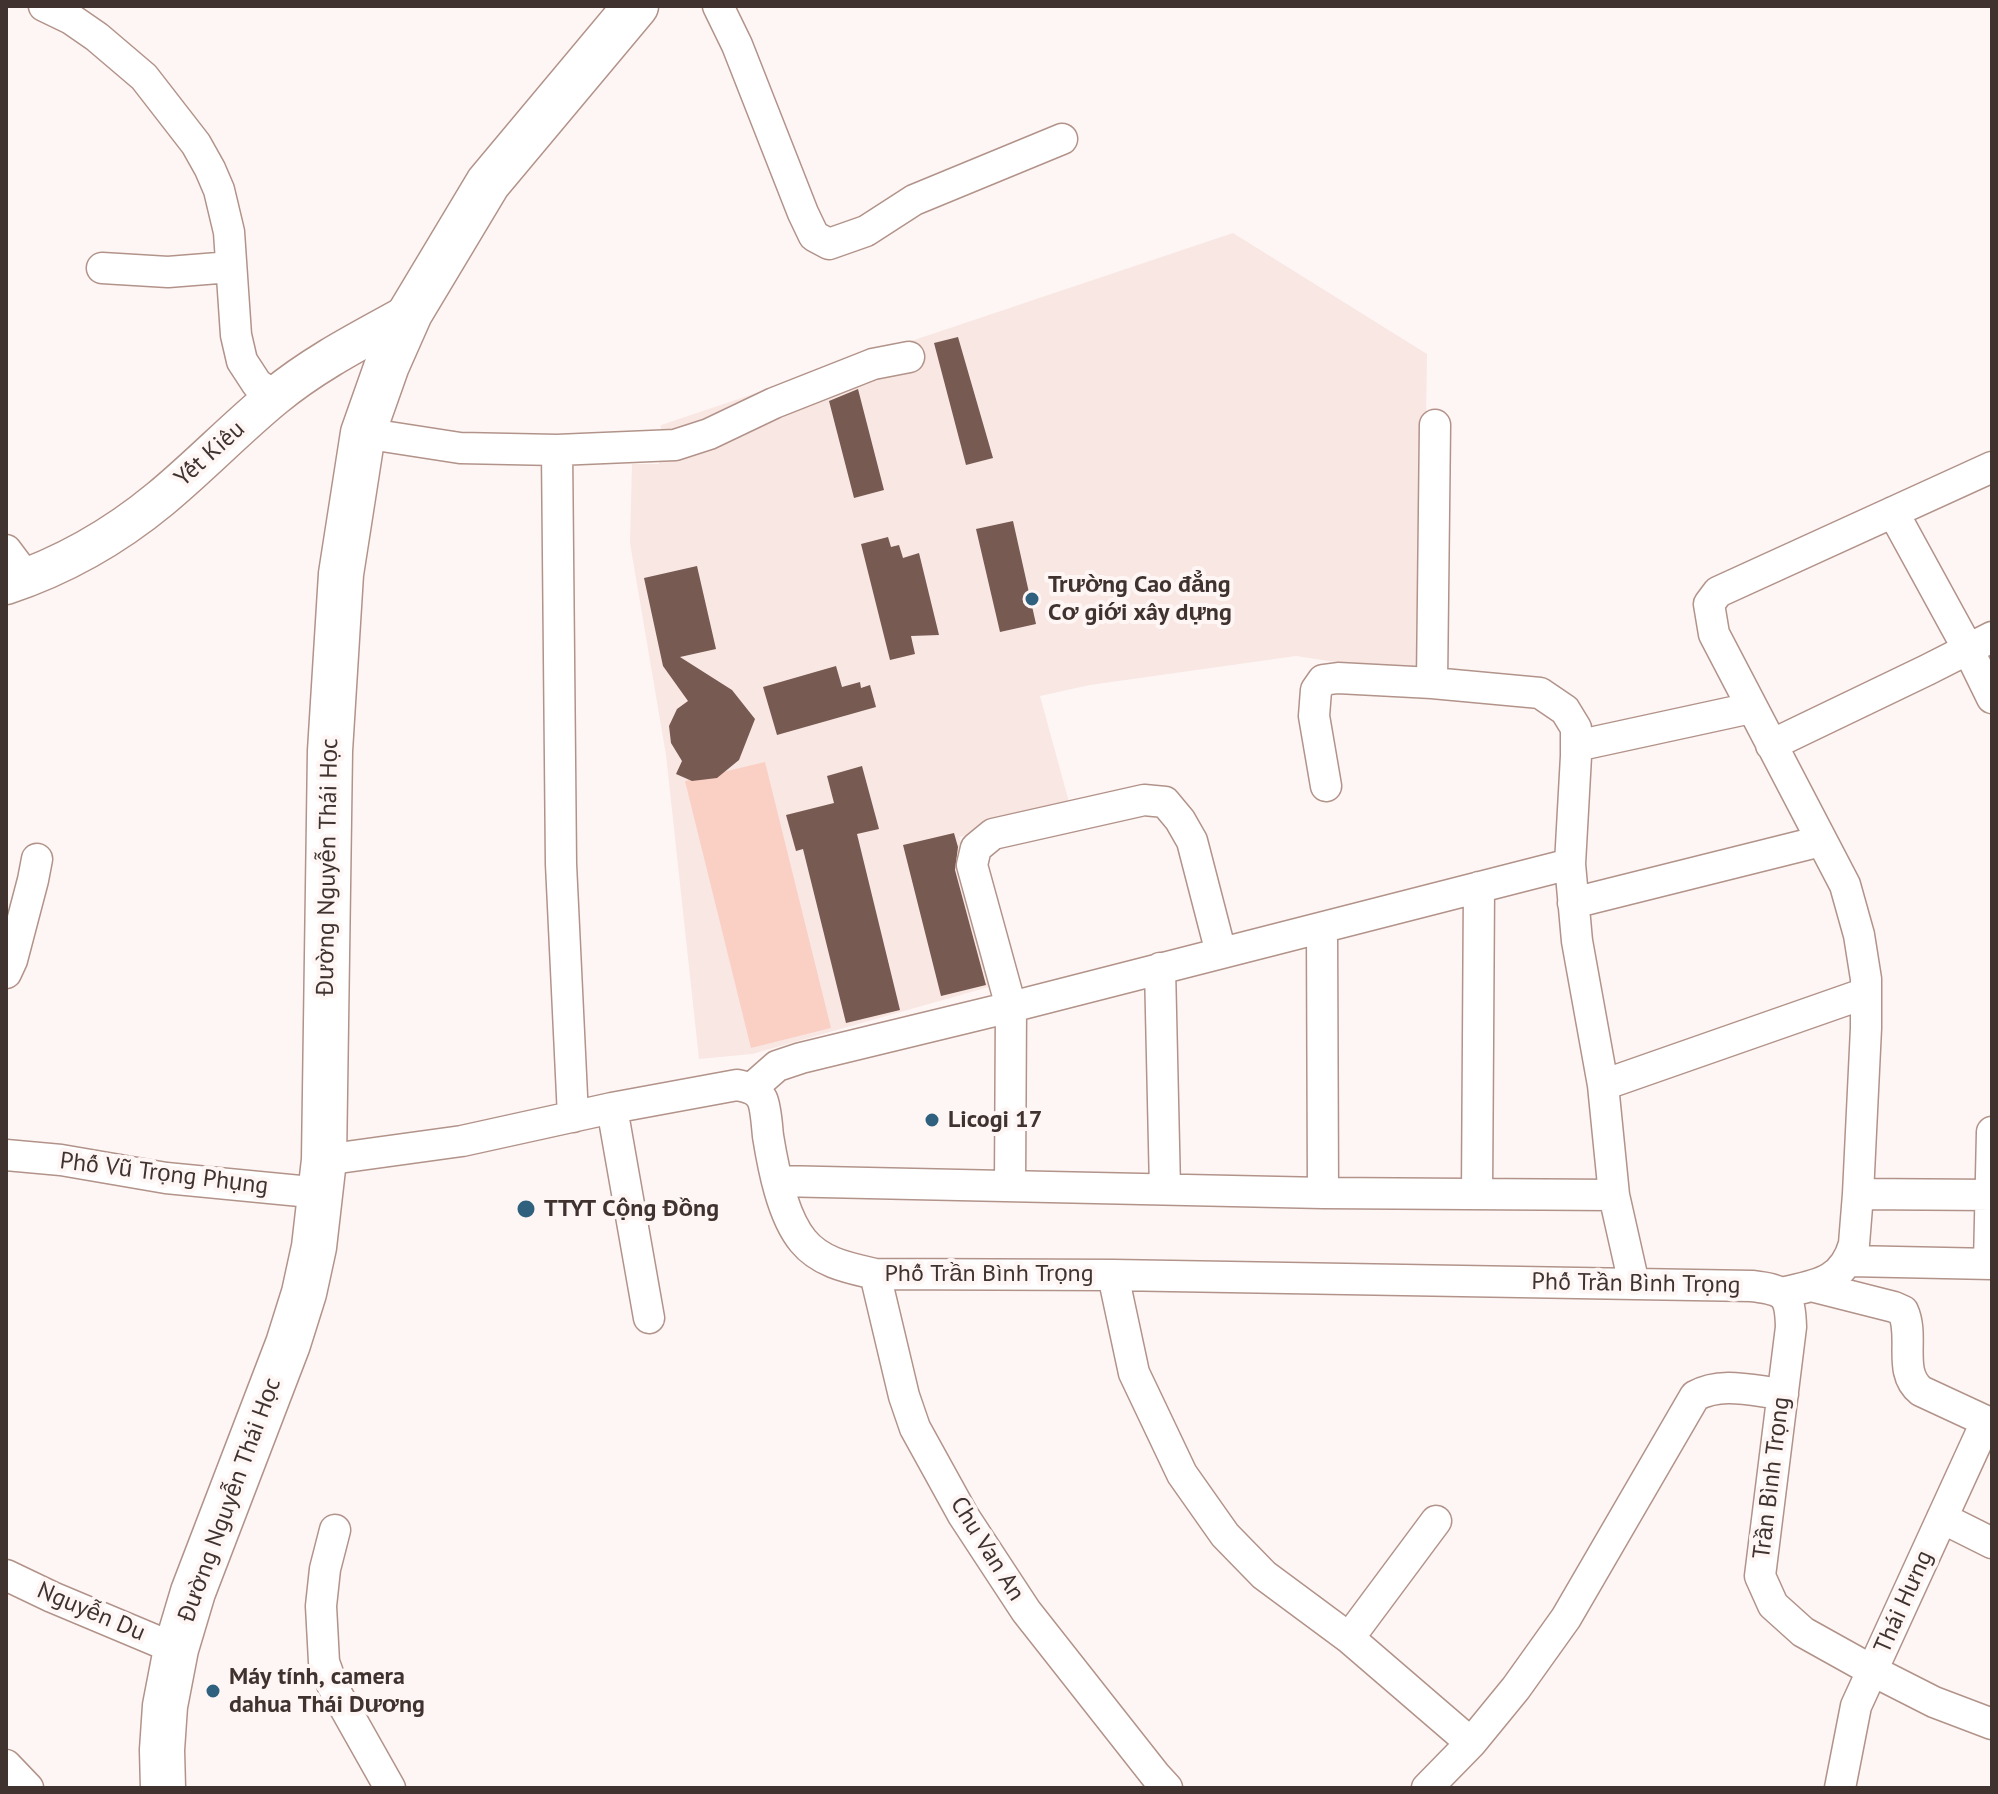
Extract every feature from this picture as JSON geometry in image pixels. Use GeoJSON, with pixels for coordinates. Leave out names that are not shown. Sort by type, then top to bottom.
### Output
{"type":"FeatureCollection","features":[{"type":"Feature","properties":{"kind":"highway","name":"Đường Nguyễn Thái Học"},"geometry":{"type":"LineString","coordinates":[[163,1788],[165,1706],[176,1649],[193,1592],[288,1344],[314,1247],[323,1177],[330,751],[341,574],[363,433],[387,365],[410,313],[488,183],[636,6]]}},
{"type":"Feature","properties":{"kind":"main road","name":"Yết Kiêu"},"geometry":{"type":"LineString","coordinates":[[13,571],[60,565],[114,534],[160,499],[275,396],[325,360],[410,313]]}},
{"type":"Feature","properties":{"kind":"street"},"geometry":{"type":"LineString","coordinates":[[44,6],[71,19],[97,37],[144,77],[196,144],[219,190],[229,232],[236,335],[242,361],[257,384],[275,396]]}},
{"type":"Feature","properties":{"kind":"street"},"geometry":{"type":"LineString","coordinates":[[718,6],[737,45],[803,213],[814,236],[829,244],[866,231],[914,200],[1062,139]]}},
{"type":"Feature","properties":{"kind":"street"},"geometry":{"type":"LineString","coordinates":[[102,268],[168,272],[231,267]]}},
{"type":"Feature","properties":{"kind":"street"},"geometry":{"type":"LineString","coordinates":[[363,433],[460,448],[557,450],[675,445],[709,434],[774,403],[873,364],[909,357]]}},
{"type":"Feature","properties":{"kind":"street"},"geometry":{"type":"LineString","coordinates":[[1432,683],[1435,425]]}},
{"type":"Feature","properties":{"kind":"street"},"geometry":{"type":"LineString","coordinates":[[557,450],[561,864],[573,1117]]}},
{"type":"Feature","properties":{"kind":"street"},"geometry":{"type":"LineString","coordinates":[[1781,1293],[1837,1276],[1849,1261],[1854,1244],[1866,979],[1859,935],[1845,885],[1714,634],[1709,604],[1718,592],[1992,467]]}},
{"type":"Feature","properties":{"kind":"street"},"geometry":{"type":"LineString","coordinates":[[1893,512],[1980,643],[1992,698]]}},
{"type":"Feature","properties":{"kind":"street"},"geometry":{"type":"LineString","coordinates":[[1771,745],[1980,643]]}},
{"type":"Feature","properties":{"kind":"street"},"geometry":{"type":"LineString","coordinates":[[1326,786],[1314,716],[1316,690],[1323,680],[1338,678],[1432,683],[1540,693],[1565,710],[1576,728],[1570,864],[1577,941],[1603,1085],[1614,1195],[1634,1284]]}},
{"type":"Feature","properties":{"kind":"street"},"geometry":{"type":"LineString","coordinates":[[1576,746],[1751,708]]}},
{"type":"Feature","properties":{"kind":"street"},"geometry":{"type":"LineString","coordinates":[[1010,1185],[1011,1007],[972,865],[976,848],[993,834],[1144,800],[1165,802],[1192,841],[1221,953]]}},
{"type":"Feature","properties":{"kind":"street"},"geometry":{"type":"LineString","coordinates":[[1573,903],[1821,841]]}},
{"type":"Feature","properties":{"kind":"street"},"geometry":{"type":"LineString","coordinates":[[6,973],[37,859]]}},
{"type":"Feature","properties":{"kind":"street"},"geometry":{"type":"LineString","coordinates":[[323,1177],[462,1141],[612,1108],[737,1085],[752,1088],[777,1066],[801,1058],[1570,864]]}},
{"type":"Feature","properties":{"kind":"street"},"geometry":{"type":"LineString","coordinates":[[1477,1194],[1479,887]]}},
{"type":"Feature","properties":{"kind":"street"},"geometry":{"type":"LineString","coordinates":[[1322,928],[1323,1193]]}},
{"type":"Feature","properties":{"kind":"street"},"geometry":{"type":"LineString","coordinates":[[1160,968],[1165,1189]]}},
{"type":"Feature","properties":{"kind":"street"},"geometry":{"type":"LineString","coordinates":[[1603,1085],[1866,993]]}},
{"type":"Feature","properties":{"kind":"street","name":"Phố Trần Bình Trọng"},"geometry":{"type":"LineString","coordinates":[[752,1088],[762,1099],[777,1181],[789,1216],[803,1241],[822,1257],[842,1266],[875,1274],[1752,1286],[1771,1288],[1781,1293]]}},
{"type":"Feature","properties":{"kind":"street"},"geometry":{"type":"LineString","coordinates":[[612,1108],[649,1318]]}},
{"type":"Feature","properties":{"kind":"street"},"geometry":{"type":"LineString","coordinates":[[1849,1261],[1990,1264],[1992,1132]]}},
{"type":"Feature","properties":{"kind":"street","name":"Phố Vũ Trọng Phụng"},"geometry":{"type":"LineString","coordinates":[[6,1155],[61,1160],[166,1178],[323,1177]]}},
{"type":"Feature","properties":{"kind":"street"},"geometry":{"type":"LineString","coordinates":[[777,1181],[1323,1193],[1614,1195]]}},
{"type":"Feature","properties":{"kind":"street"},"geometry":{"type":"LineString","coordinates":[[1858,1194],[1991,1195]]}},
{"type":"Feature","properties":{"kind":"street","name":"Chu Van An"},"geometry":{"type":"LineString","coordinates":[[875,1274],[904,1396],[915,1428],[963,1515],[1026,1611],[1167,1788]]}},
{"type":"Feature","properties":{"kind":"street"},"geometry":{"type":"LineString","coordinates":[[1113,1275],[1134,1373],[1182,1474],[1225,1535],[1264,1575],[1349,1638],[1471,1743]]}},
{"type":"Feature","properties":{"kind":"street"},"geometry":{"type":"LineString","coordinates":[[1811,1286],[1903,1311],[1908,1321],[1908,1375],[1913,1385],[1989,1423]]}},
{"type":"Feature","properties":{"kind":"street","name":"Trần Bình Trọng"},"geometry":{"type":"LineString","coordinates":[[1781,1293],[1790,1306],[1791,1327],[1760,1576],[1773,1605],[1803,1632],[1873,1671],[1934,1702],[1992,1724]]}},
{"type":"Feature","properties":{"kind":"street"},"geometry":{"type":"LineString","coordinates":[[1427,1788],[1471,1743],[1516,1688],[1566,1618],[1695,1396],[1708,1389],[1722,1387],[1783,1394]]}},
{"type":"Feature","properties":{"kind":"street","name":"Thái Hưng"},"geometry":{"type":"LineString","coordinates":[[1840,1788],[1856,1706],[1989,1423]]}},
{"type":"Feature","properties":{"kind":"street"},"geometry":{"type":"LineString","coordinates":[[1942,1518],[1992,1543]]}},
{"type":"Feature","properties":{"kind":"street"},"geometry":{"type":"LineString","coordinates":[[1349,1638],[1436,1521]]}},
{"type":"Feature","properties":{"kind":"street"},"geometry":{"type":"LineString","coordinates":[[335,1530],[325,1569],[321,1606],[324,1662],[333,1687],[390,1788]]}},
{"type":"Feature","properties":{"kind":"street","name":"Nguyễn Du"},"geometry":{"type":"LineString","coordinates":[[6,1575],[176,1649]]}},
{"type":"Feature","properties":{"kind":"street"},"geometry":{"type":"LineString","coordinates":[[6,1765],[28,1788]]}},
{"type":"Feature","properties":{"kind":"shaded area","name":"Trường Cao đẳng Cơ giới xây dựng"},"geometry":{"type":"Polygon","coordinates":[[[1233,233],[1427,354],[1422,675],[1296,656],[1090,685],[1040,696],[1072,813],[959,837],[996,985],[752,1054],[699,1059],[666,755],[630,543],[632,464],[659,464],[661,425],[1233,233]]]}},
{"type":"Feature","properties":{"kind":"shaded area"},"geometry":{"type":"Polygon","coordinates":[[[765,762],[831,1028],[751,1048],[685,781],[765,762]]]}},
{"type":"Feature","properties":{"kind":"building"},"geometry":{"type":"Polygon","coordinates":[[[958,337],[993,458],[966,465],[934,343],[958,337]]]}},
{"type":"Feature","properties":{"kind":"building"},"geometry":{"type":"Polygon","coordinates":[[[858,389],[884,490],[854,498],[829,401],[858,389]]]}},
{"type":"Feature","properties":{"kind":"building"},"geometry":{"type":"Polygon","coordinates":[[[1013,521],[1036,624],[1000,632],[976,529],[1013,521]]]}},
{"type":"Feature","properties":{"kind":"building"},"geometry":{"type":"Polygon","coordinates":[[[888,537],[891,547],[899,545],[903,558],[919,553],[939,635],[911,636],[915,654],[890,660],[861,544],[888,537]]]}},
{"type":"Feature","properties":{"kind":"building"},"geometry":{"type":"Polygon","coordinates":[[[697,566],[716,649],[680,657],[732,690],[755,719],[739,760],[717,778],[692,781],[676,774],[682,761],[671,743],[669,726],[677,709],[688,701],[663,666],[644,578],[697,566]]]}},
{"type":"Feature","properties":{"kind":"building"},"geometry":{"type":"Polygon","coordinates":[[[836,666],[842,687],[860,682],[861,688],[870,685],[876,707],[777,735],[763,687],[836,666]]]}},
{"type":"Feature","properties":{"kind":"building"},"geometry":{"type":"Polygon","coordinates":[[[862,766],[879,829],[857,834],[900,1010],[846,1023],[803,849],[796,851],[786,815],[834,803],[827,776],[862,766]]]}},
{"type":"Feature","properties":{"kind":"building"},"geometry":{"type":"Polygon","coordinates":[[[954,833],[958,847],[955,870],[986,985],[941,996],[903,845],[954,833]]]}},
{"type":"Feature","properties":{"kind":"place","name":"Trường Cao đẳng Cơ giới xây dựng"},"geometry":{"type":"Point","coordinates":[1032,599]}},
{"type":"Feature","properties":{"kind":"place","name":"Licogi 17"},"geometry":{"type":"Point","coordinates":[932,1120]}},
{"type":"Feature","properties":{"kind":"place","name":"TTYT Cộng Đồng"},"geometry":{"type":"Point","coordinates":[526,1209]}},
{"type":"Feature","properties":{"kind":"place","name":"Máy tính, camera dahua Thái Dương"},"geometry":{"type":"Point","coordinates":[213,1691]}}]}
